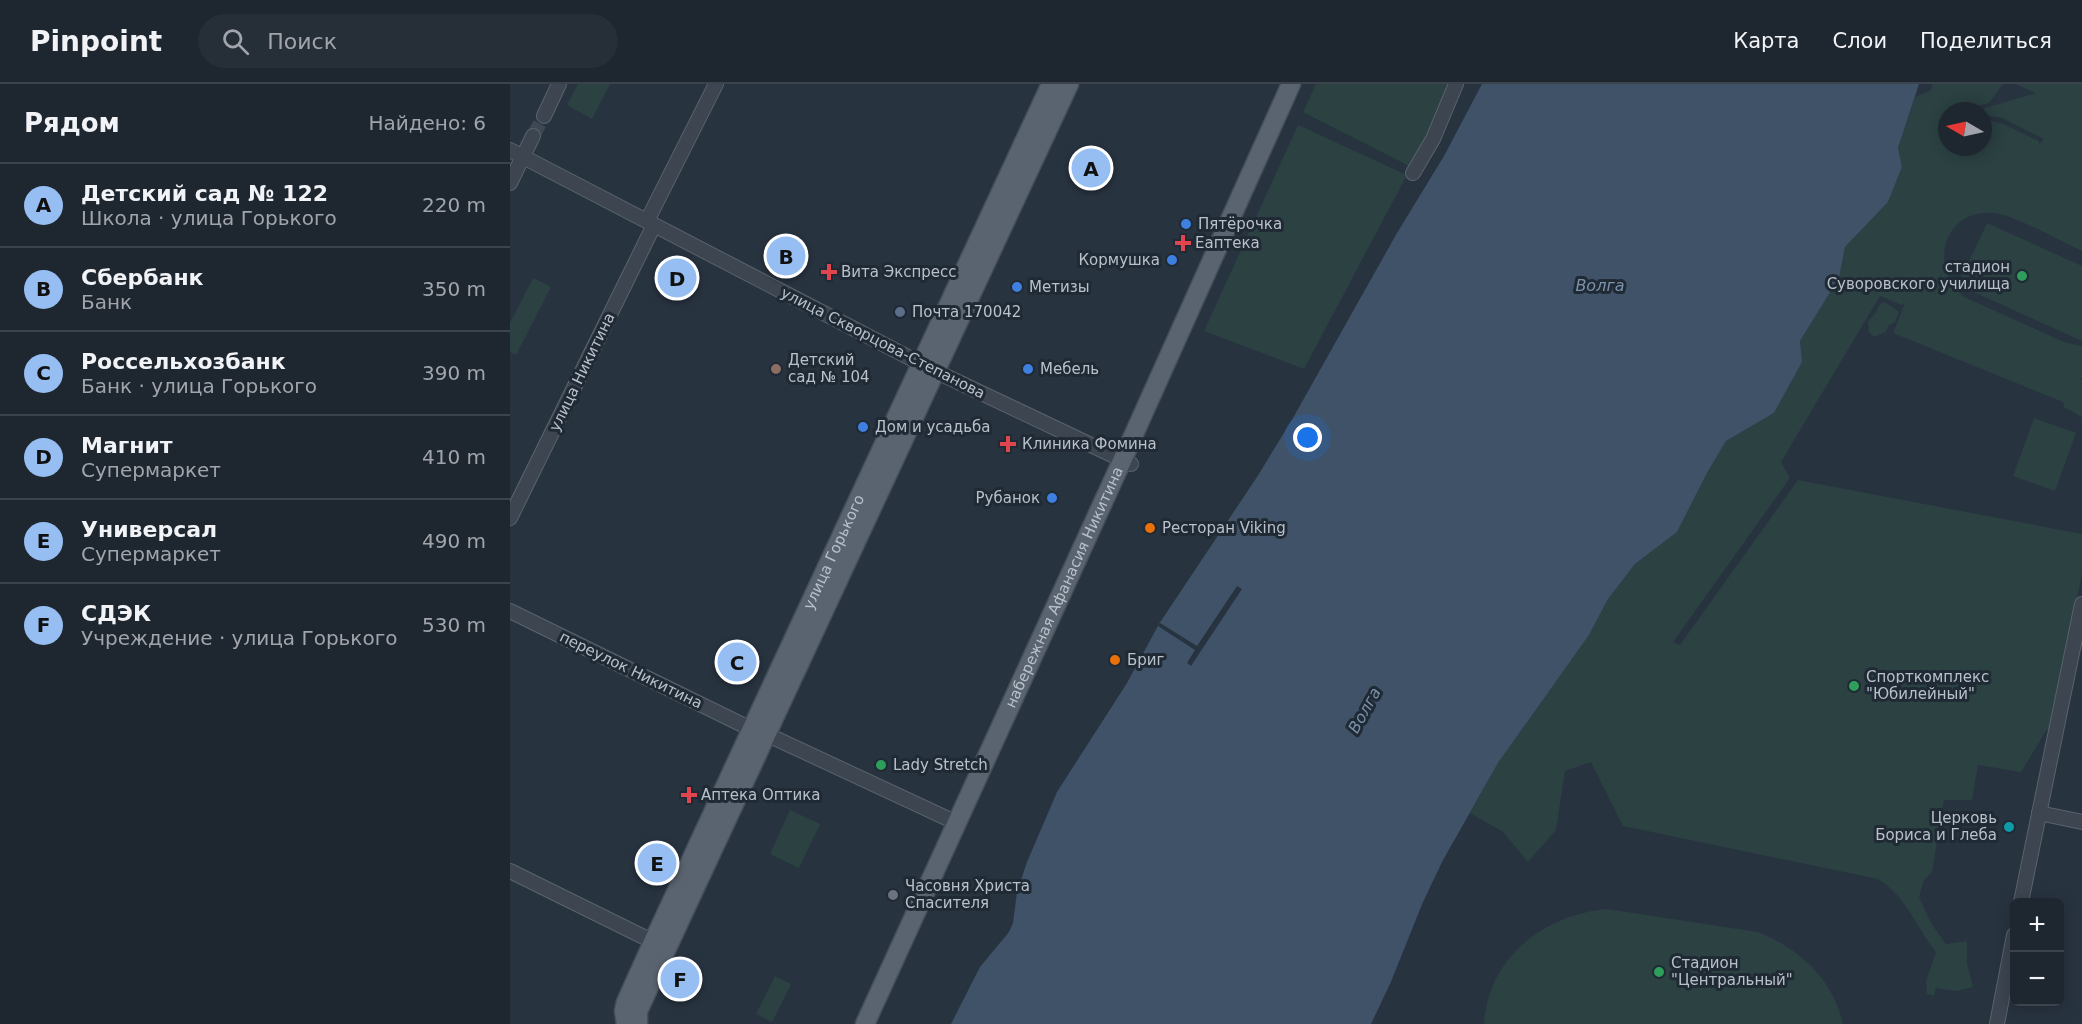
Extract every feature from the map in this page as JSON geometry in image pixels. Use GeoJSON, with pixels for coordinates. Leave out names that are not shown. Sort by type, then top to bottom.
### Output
{"type":"FeatureCollection","features":[{"type":"Feature","properties":{"kind":"main road","name":"улица Горького"},"geometry":{"type":"LineString","coordinates":[[634,1020],[660,945],[928,367],[1051,84]]}},
{"type":"Feature","properties":{"kind":"main road","name":"улица Горького"},"geometry":{"type":"LineString","coordinates":[[928,367],[1069,84]]}},
{"type":"Feature","properties":{"kind":"main road","name":"набережная Афанасия Никитина"},"geometry":{"type":"LineString","coordinates":[[876,1024],[1127,462],[1291,84]]}},
{"type":"Feature","properties":{"kind":"main road","name":"набережная Афанасия Никитина"},"geometry":{"type":"LineString","coordinates":[[865,1024],[1301,84]]}},
{"type":"Feature","properties":{"kind":"street"},"geometry":{"type":"LineString","coordinates":[[544,116],[559,84]]}},
{"type":"Feature","properties":{"kind":"street","name":"улица Никитина"},"geometry":{"type":"LineString","coordinates":[[510,518],[716,84]]}},
{"type":"Feature","properties":{"kind":"street"},"geometry":{"type":"LineString","coordinates":[[1413,173],[1433,139],[1456,84]]}},
{"type":"Feature","properties":{"kind":"street"},"geometry":{"type":"LineString","coordinates":[[510,183],[534,136]]}},
{"type":"Feature","properties":{"kind":"street","name":"улица Скворцова-Степанова"},"geometry":{"type":"LineString","coordinates":[[510,150],[928,367],[1127,462]]}},
{"type":"Feature","properties":{"kind":"street"},"geometry":{"type":"LineString","coordinates":[[2022,898],[2082,604]]}},
{"type":"Feature","properties":{"kind":"street","name":"переулок Никитина"},"geometry":{"type":"LineString","coordinates":[[510,611],[759,732],[957,823]]}},
{"type":"Feature","properties":{"kind":"street"},"geometry":{"type":"LineString","coordinates":[[2039,813],[2082,822]]}},
{"type":"Feature","properties":{"kind":"street"},"geometry":{"type":"LineString","coordinates":[[510,871],[660,945]]}},
{"type":"Feature","properties":{"kind":"street"},"geometry":{"type":"LineString","coordinates":[[1997,1024],[2011,952]]}},
{"type":"Feature","properties":{"kind":"green space"},"geometry":{"type":"Polygon","coordinates":[[[578,84],[610,84],[592,119],[567,105],[578,84]]]}},
{"type":"Feature","properties":{"kind":"green space"},"geometry":{"type":"Polygon","coordinates":[[[1316,84],[1451,84],[1413,168],[1303,112],[1316,84]]]}},
{"type":"Feature","properties":{"kind":"green space","name":"Спорткомплекс \"Юбилейный\""},"geometry":{"type":"Polygon","coordinates":[[[1933,84],[2003,84],[1990,102],[1938,102],[1938,156],[1992,156],[1992,122],[2001,123],[2039,141],[2039,144],[2044,139],[2002,118],[1992,116],[1992,106],[2036,93],[2015,84],[2082,84],[2082,251],[2024,223],[1993,213],[1976,214],[1962,220],[1952,230],[1946,243],[1944,257],[1946,271],[1953,285],[1964,297],[2064,342],[2082,346],[2082,378],[2079,378],[2082,380],[2082,417],[2064,407],[2063,402],[1893,333],[1905,303],[1901,305],[1880,296],[1781,462],[1790,478],[1673,642],[1680,645],[1798,480],[2082,534],[2082,574],[2051,727],[2046,731],[2021,772],[1978,765],[1972,800],[1944,800],[1932,872],[1924,880],[1919,897],[1931,923],[1946,944],[1967,941],[1967,963],[1973,987],[1956,991],[1936,988],[1934,996],[1927,994],[1926,981],[1936,952],[1896,894],[1878,879],[1623,826],[1591,762],[1565,771],[1556,830],[1528,862],[1503,832],[1470,813],[1498,763],[1589,635],[1608,599],[1635,564],[1677,532],[1726,441],[1774,413],[1802,362],[1800,341],[1839,278],[1845,247],[1888,202],[1902,167],[1898,148],[1915,97],[1930,91],[1933,84]]]}},
{"type":"Feature","properties":{"kind":"green space"},"geometry":{"type":"Polygon","coordinates":[[[1298,125],[1407,175],[1304,369],[1204,331],[1298,125]]]}},
{"type":"Feature","properties":{"kind":"green space","name":"стадион Суворовского училища"},"geometry":{"type":"Polygon","coordinates":[[[1987,223],[2082,266],[2082,341],[1958,285],[1987,223]]]}},
{"type":"Feature","properties":{"kind":"green space"},"geometry":{"type":"Polygon","coordinates":[[[533,278],[551,287],[516,355],[510,352],[510,323],[533,278]]]}},
{"type":"Feature","properties":{"kind":"green space"},"geometry":{"type":"Polygon","coordinates":[[[1885,302],[1899,312],[1895,322],[1888,326],[1886,332],[1874,337],[1869,333],[1868,321],[1880,304],[1885,302]]]}},
{"type":"Feature","properties":{"kind":"green space"},"geometry":{"type":"Polygon","coordinates":[[[2034,418],[2076,433],[2055,491],[2013,476],[2034,418]]]}},
{"type":"Feature","properties":{"kind":"green space"},"geometry":{"type":"Polygon","coordinates":[[[790,810],[820,824],[799,868],[770,854],[790,810]]]}},
{"type":"Feature","properties":{"kind":"green space","name":"Стадион \"Центральный\""},"geometry":{"type":"Polygon","coordinates":[[[1607,909],[1758,932],[1773,939],[1801,957],[1823,980],[1838,1008],[1843,1024],[1484,1024],[1488,1000],[1496,979],[1508,960],[1523,944],[1541,930],[1562,920],[1607,909]]]}},
{"type":"Feature","properties":{"kind":"green space"},"geometry":{"type":"Polygon","coordinates":[[[775,976],[791,984],[772,1022],[756,1014],[775,976]]]}},
{"type":"Feature","properties":{"kind":"water","name":"Волга"},"geometry":{"type":"Polygon","coordinates":[[[1482,84],[1919,84],[1898,148],[1902,167],[1888,202],[1845,247],[1839,278],[1800,341],[1802,362],[1774,413],[1726,441],[1677,532],[1635,564],[1608,599],[1589,635],[1498,763],[1443,860],[1371,1024],[951,1024],[980,967],[1009,932],[1013,923],[1017,892],[1027,862],[1057,792],[1127,683],[1159,624],[1257,477],[1293,418],[1397,233],[1444,156],[1482,84]]]}},
{"type":"Feature","properties":{"kind":"pier"},"geometry":{"type":"Polygon","coordinates":[[[1237,586],[1242,589],[1191,666],[1187,663],[1195,650],[1158,626],[1160,623],[1197,646],[1237,586]]]}},
{"type":"Feature","properties":{"kind":"tunnel"},"geometry":{"type":"LineString","coordinates":[[533,136],[544,116]]}},
{"type":"Feature","properties":{"kind":"place","name":"Детский сад № 122"},"geometry":{"type":"Point","coordinates":[1091,168]}},
{"type":"Feature","properties":{"kind":"place","name":"Пятёрочка"},"geometry":{"type":"Point","coordinates":[1186,224]}},
{"type":"Feature","properties":{"kind":"place","name":"Еаптека"},"geometry":{"type":"Point","coordinates":[1183,243]}},
{"type":"Feature","properties":{"kind":"place","name":"Сбербанк"},"geometry":{"type":"Point","coordinates":[786,256]}},
{"type":"Feature","properties":{"kind":"place","name":"Кормушка"},"geometry":{"type":"Point","coordinates":[1172,260]}},
{"type":"Feature","properties":{"kind":"place","name":"Вита Экспресс"},"geometry":{"type":"Point","coordinates":[829,272]}},
{"type":"Feature","properties":{"kind":"place","name":"стадион Суворовского училища"},"geometry":{"type":"Point","coordinates":[2022,276]}},
{"type":"Feature","properties":{"kind":"place","name":"Магнит"},"geometry":{"type":"Point","coordinates":[677,278]}},
{"type":"Feature","properties":{"kind":"place","name":"Метизы"},"geometry":{"type":"Point","coordinates":[1017,287]}},
{"type":"Feature","properties":{"kind":"place","name":"Почта 170042"},"geometry":{"type":"Point","coordinates":[900,312]}},
{"type":"Feature","properties":{"kind":"place","name":"Детский сад № 104"},"geometry":{"type":"Point","coordinates":[776,369]}},
{"type":"Feature","properties":{"kind":"place","name":"Мебель"},"geometry":{"type":"Point","coordinates":[1028,369]}},
{"type":"Feature","properties":{"kind":"place","name":"Дом и усадьба"},"geometry":{"type":"Point","coordinates":[863,427]}},
{"type":"Feature","properties":{"kind":"place","name":"Клиника Фомина"},"geometry":{"type":"Point","coordinates":[1008,444]}},
{"type":"Feature","properties":{"kind":"place","name":"Рубанок"},"geometry":{"type":"Point","coordinates":[1052,498]}},
{"type":"Feature","properties":{"kind":"place","name":"Ресторан Viking"},"geometry":{"type":"Point","coordinates":[1150,528]}},
{"type":"Feature","properties":{"kind":"place","name":"Бриг"},"geometry":{"type":"Point","coordinates":[1115,660]}},
{"type":"Feature","properties":{"kind":"place","name":"Россельхозбанк"},"geometry":{"type":"Point","coordinates":[737,662]}},
{"type":"Feature","properties":{"kind":"place","name":"Спорткомплекс \"Юбилейный\""},"geometry":{"type":"Point","coordinates":[1854,686]}},
{"type":"Feature","properties":{"kind":"place","name":"Lady Stretch"},"geometry":{"type":"Point","coordinates":[881,765]}},
{"type":"Feature","properties":{"kind":"place","name":"Аптека Оптика"},"geometry":{"type":"Point","coordinates":[689,795]}},
{"type":"Feature","properties":{"kind":"place","name":"Церковь Бориса и Глеба"},"geometry":{"type":"Point","coordinates":[2009,827]}},
{"type":"Feature","properties":{"kind":"place","name":"Универсал"},"geometry":{"type":"Point","coordinates":[657,863]}},
{"type":"Feature","properties":{"kind":"place","name":"Часовня Христа Спасителя"},"geometry":{"type":"Point","coordinates":[893,895]}},
{"type":"Feature","properties":{"kind":"place","name":"Стадион \"Центральный\""},"geometry":{"type":"Point","coordinates":[1659,972]}},
{"type":"Feature","properties":{"kind":"place","name":"СДЭК"},"geometry":{"type":"Point","coordinates":[680,979]}}]}
